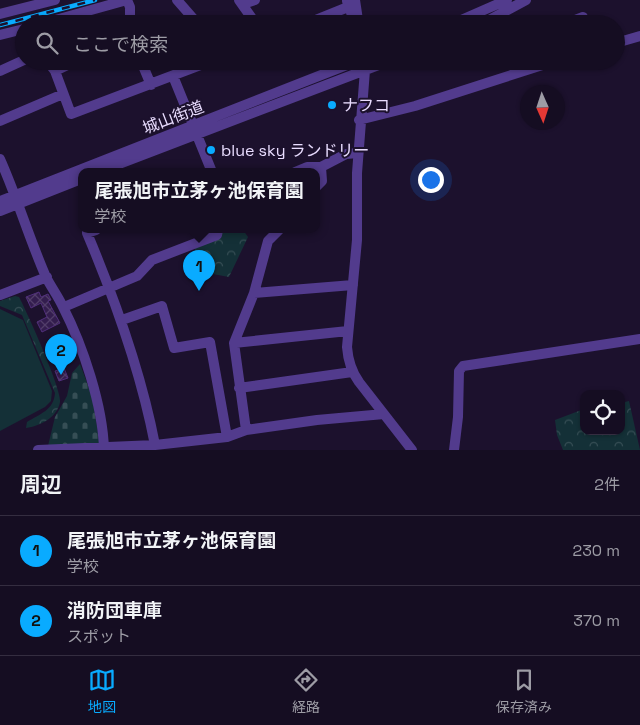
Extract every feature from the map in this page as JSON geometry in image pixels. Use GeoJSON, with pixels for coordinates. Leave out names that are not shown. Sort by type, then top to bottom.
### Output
{"type":"FeatureCollection","features":[{"type":"Feature","properties":{"kind":"street"},"geometry":{"type":"LineString","coordinates":[[0,14],[14,5],[55,0]]}},
{"type":"Feature","properties":{"kind":"street"},"geometry":{"type":"LineString","coordinates":[[73,15],[127,0],[130,6],[130,15]]}},
{"type":"Feature","properties":{"kind":"street"},"geometry":{"type":"LineString","coordinates":[[176,0],[190,15]]}},
{"type":"Feature","properties":{"kind":"street"},"geometry":{"type":"LineString","coordinates":[[250,15],[241,2],[255,0]]}},
{"type":"Feature","properties":{"kind":"street"},"geometry":{"type":"LineString","coordinates":[[471,15],[507,0]]}},
{"type":"Feature","properties":{"kind":"street"},"geometry":{"type":"LineString","coordinates":[[498,15],[526,0]]}},
{"type":"Feature","properties":{"kind":"street"},"geometry":{"type":"LineString","coordinates":[[324,15],[350,2],[353,15]]}},
{"type":"Feature","properties":{"kind":"street"},"geometry":{"type":"LineString","coordinates":[[0,35],[15,31]]}},
{"type":"Feature","properties":{"kind":"street"},"geometry":{"type":"LineString","coordinates":[[625,41],[640,36]]}},
{"type":"Feature","properties":{"kind":"street"},"geometry":{"type":"LineString","coordinates":[[0,71],[15,64]]}},
{"type":"Feature","properties":{"kind":"street"},"geometry":{"type":"LineString","coordinates":[[145,70],[151,85]]}},
{"type":"Feature","properties":{"kind":"street"},"geometry":{"type":"LineString","coordinates":[[55,71],[71,114],[189,70]]}},
{"type":"Feature","properties":{"kind":"street","name":"城山街道"},"geometry":{"type":"LineString","coordinates":[[96,168],[336,70]]}},
{"type":"Feature","properties":{"kind":"street","name":"城山街道"},"geometry":{"type":"LineString","coordinates":[[107,168],[195,129],[354,70]]}},
{"type":"Feature","properties":{"kind":"street"},"geometry":{"type":"LineString","coordinates":[[365,70],[358,153],[357,240],[347,353],[352,372],[412,450]]}},
{"type":"Feature","properties":{"kind":"street"},"geometry":{"type":"LineString","coordinates":[[360,120],[415,106],[518,70]]}},
{"type":"Feature","properties":{"kind":"street"},"geometry":{"type":"LineString","coordinates":[[174,76],[210,168]]}},
{"type":"Feature","properties":{"kind":"street"},"geometry":{"type":"LineString","coordinates":[[0,121],[63,94]]}},
{"type":"Feature","properties":{"kind":"street"},"geometry":{"type":"LineString","coordinates":[[305,168],[321,167],[346,154],[358,153]]}},
{"type":"Feature","properties":{"kind":"street"},"geometry":{"type":"LineString","coordinates":[[0,159],[18,199],[47,277],[64,307],[92,384],[102,427],[104,449]]}},
{"type":"Feature","properties":{"kind":"street"},"geometry":{"type":"LineString","coordinates":[[320,183],[322,181],[321,167]]}},
{"type":"Feature","properties":{"kind":"street","name":"城山街道"},"geometry":{"type":"LineString","coordinates":[[0,211],[18,199],[78,175]]}},
{"type":"Feature","properties":{"kind":"street","name":"城山街道"},"geometry":{"type":"LineString","coordinates":[[0,200],[18,199],[78,180]]}},
{"type":"Feature","properties":{"kind":"street"},"geometry":{"type":"LineString","coordinates":[[89,233],[87,234],[122,320],[146,396],[155,445]]}},
{"type":"Feature","properties":{"kind":"street"},"geometry":{"type":"LineString","coordinates":[[64,307],[138,276],[152,260],[217,233]]}},
{"type":"Feature","properties":{"kind":"street"},"geometry":{"type":"LineString","coordinates":[[246,430],[234,343],[254,293],[268,241],[275,233]]}},
{"type":"Feature","properties":{"kind":"street"},"geometry":{"type":"LineString","coordinates":[[0,294],[47,277]]}},
{"type":"Feature","properties":{"kind":"street"},"geometry":{"type":"LineString","coordinates":[[254,293],[353,285]]}},
{"type":"Feature","properties":{"kind":"street"},"geometry":{"type":"LineString","coordinates":[[122,320],[162,306],[174,348],[210,342],[227,437]]}},
{"type":"Feature","properties":{"kind":"street"},"geometry":{"type":"LineString","coordinates":[[234,343],[348,331]]}},
{"type":"Feature","properties":{"kind":"street"},"geometry":{"type":"LineString","coordinates":[[454,450],[458,417],[459,371],[463,366],[640,339]]}},
{"type":"Feature","properties":{"kind":"street"},"geometry":{"type":"LineString","coordinates":[[239,388],[352,372]]}},
{"type":"Feature","properties":{"kind":"street"},"geometry":{"type":"LineString","coordinates":[[38,450],[104,449],[155,445],[227,437],[246,430],[317,420],[384,414]]}},
{"type":"Feature","properties":{"kind":"green space"},"geometry":{"type":"Polygon","coordinates":[[[216,233],[245,233],[248,237],[229,277],[202,272],[194,246],[216,233]]]}},
{"type":"Feature","properties":{"kind":"green space"},"geometry":{"type":"Polygon","coordinates":[[[15,296],[19,297],[29,318],[56,383],[60,402],[52,417],[37,425],[26,428],[27,422],[49,408],[55,393],[22,315],[0,306],[0,301],[15,296]]]}},
{"type":"Feature","properties":{"kind":"green space"},"geometry":{"type":"Polygon","coordinates":[[[0,309],[23,320],[52,391],[51,401],[45,407],[0,431],[0,309]]]}},
{"type":"Feature","properties":{"kind":"green space"},"geometry":{"type":"Polygon","coordinates":[[[80,364],[92,396],[100,445],[48,446],[55,417],[67,396],[72,373],[80,364]]]}},
{"type":"Feature","properties":{"kind":"green space"},"geometry":{"type":"Polygon","coordinates":[[[629,401],[640,450],[563,450],[557,435],[555,420],[580,411],[580,435],[625,435],[625,402],[629,401]]]}},
{"type":"Feature","properties":{"kind":"building"},"geometry":{"type":"Polygon","coordinates":[[[39,292],[41,297],[48,294],[51,300],[48,301],[60,323],[42,332],[37,322],[47,317],[41,303],[31,308],[26,297],[39,292]]]}},
{"type":"Feature","properties":{"kind":"building"},"geometry":{"type":"Polygon","coordinates":[[[64,368],[68,378],[59,381],[55,371],[64,368]]]}},
{"type":"Feature","properties":{"kind":"railway"},"geometry":{"type":"LineString","coordinates":[[38,15],[95,0]]}},
{"type":"Feature","properties":{"kind":"railway"},"geometry":{"type":"LineString","coordinates":[[0,25],[15,21]]}},
{"type":"Feature","properties":{"kind":"place","name":"ナフコ"},"geometry":{"type":"Point","coordinates":[332,105]}},
{"type":"Feature","properties":{"kind":"place","name":"blue sky ランドリー"},"geometry":{"type":"Point","coordinates":[211,150]}},
{"type":"Feature","properties":{"kind":"place","name":"尾張旭市立茅ヶ池保育園"},"geometry":{"type":"Point","coordinates":[199,291]}},
{"type":"Feature","properties":{"kind":"place","name":"消防団車庫"},"geometry":{"type":"Point","coordinates":[61,375]}}]}
